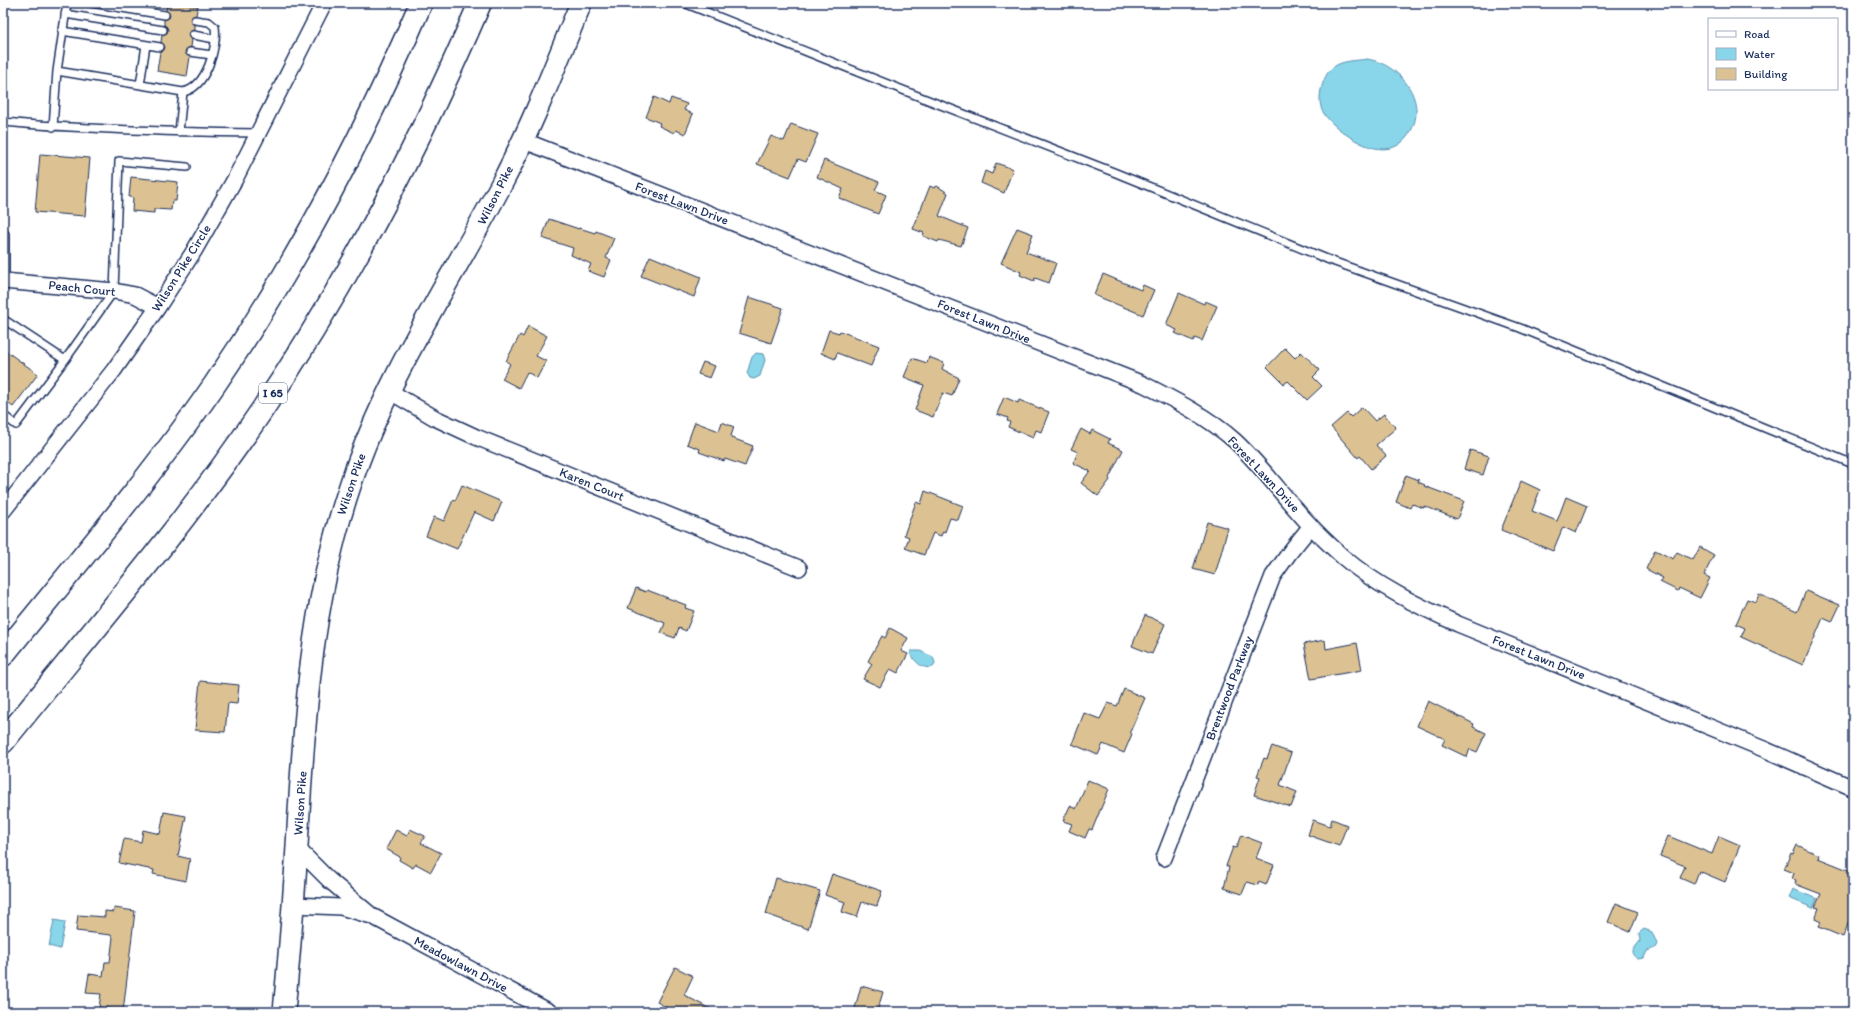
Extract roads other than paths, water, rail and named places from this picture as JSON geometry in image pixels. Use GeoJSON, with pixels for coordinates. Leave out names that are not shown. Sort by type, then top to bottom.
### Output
{"type":"FeatureCollection","features":[{"type":"Feature","properties":{"kind":"highway"},"geometry":{"type":"LineString","coordinates":[[3,655],[161,457],[213,386],[246,336],[294,259],[338,181],[386,84],[421,3]]}},
{"type":"Feature","properties":{"kind":"highway","name":"I 65"},"geometry":{"type":"LineString","coordinates":[[3,742],[126,591],[207,486],[260,414],[307,341],[360,252],[395,187],[447,81],[480,3]]}},
{"type":"Feature","properties":{"kind":"main road","name":"Wilson Pike"},"geometry":{"type":"LineString","coordinates":[[284,1012],[310,674],[319,605],[334,540],[364,446],[389,391],[503,182],[581,3]]}},
{"type":"Feature","properties":{"kind":"street","name":"Wilson Pike Circle"},"geometry":{"type":"LineString","coordinates":[[3,511],[82,412],[158,307],[198,244],[235,179],[324,3]]}},
{"type":"Feature","properties":{"kind":"street","name":"Forest Lawn Drive"},"geometry":{"type":"LineString","coordinates":[[522,140],[1142,384],[1185,406],[1224,432],[1256,462],[1311,526],[1356,566],[1412,603],[1458,624],[1766,750],[1853,788]]}},
{"type":"Feature","properties":{"kind":"street","name":"Peach Court"},"geometry":{"type":"LineString","coordinates":[[4,281],[114,291],[135,295],[158,307]]}},
{"type":"Feature","properties":{"kind":"street","name":"Karen Court"},"geometry":{"type":"LineString","coordinates":[[389,391],[435,418],[476,437],[799,568]]}},
{"type":"Feature","properties":{"kind":"street","name":"Brentwood Parkway"},"geometry":{"type":"LineString","coordinates":[[1164,858],[1273,576],[1311,526]]}},
{"type":"Feature","properties":{"kind":"street","name":"Meadowlawn Drive"},"geometry":{"type":"LineString","coordinates":[[297,848],[329,880],[372,916],[550,1012]]}},
{"type":"Feature","properties":{"kind":"street","name":"Meadowlawn Drive"},"geometry":{"type":"LineString","coordinates":[[293,905],[341,907],[372,916]]}},
{"type":"Feature","properties":{"kind":"lane"},"geometry":{"type":"LineString","coordinates":[[53,127],[56,72],[67,3]]}},
{"type":"Feature","properties":{"kind":"lane"},"geometry":{"type":"LineString","coordinates":[[91,3],[165,15]]}},
{"type":"Feature","properties":{"kind":"lane"},"geometry":{"type":"LineString","coordinates":[[684,3],[928,100],[1116,172],[1332,261],[1520,328],[1853,464]]}},
{"type":"Feature","properties":{"kind":"lane"},"geometry":{"type":"LineString","coordinates":[[65,14],[163,30]]}},
{"type":"Feature","properties":{"kind":"lane"},"geometry":{"type":"LineString","coordinates":[[56,72],[183,92],[191,89],[202,77],[212,55],[215,39],[215,27],[212,24],[195,20]]}},
{"type":"Feature","properties":{"kind":"lane"},"geometry":{"type":"LineString","coordinates":[[62,31],[160,47]]}},
{"type":"Feature","properties":{"kind":"lane"},"geometry":{"type":"LineString","coordinates":[[193,35],[215,39]]}},
{"type":"Feature","properties":{"kind":"lane"},"geometry":{"type":"LineString","coordinates":[[140,85],[146,45]]}},
{"type":"Feature","properties":{"kind":"lane"},"geometry":{"type":"LineString","coordinates":[[190,52],[212,55]]}},
{"type":"Feature","properties":{"kind":"lane"},"geometry":{"type":"LineString","coordinates":[[179,132],[183,92]]}},
{"type":"Feature","properties":{"kind":"lane"},"geometry":{"type":"LineString","coordinates":[[3,122],[53,127],[179,132],[259,133]]}},
{"type":"Feature","properties":{"kind":"lane"},"geometry":{"type":"LineString","coordinates":[[3,415],[16,425],[114,291],[119,161],[187,167]]}},
{"type":"Feature","properties":{"kind":"lane"},"geometry":{"type":"LineString","coordinates":[[3,234],[4,281]]}},
{"type":"Feature","properties":{"kind":"lane"},"geometry":{"type":"LineString","coordinates":[[3,318],[65,360]]}},
{"type":"Feature","properties":{"kind":"water"},"geometry":{"type":"Polygon","coordinates":[[[1367,59],[1380,62],[1401,77],[1409,88],[1414,99],[1416,112],[1414,124],[1407,137],[1399,145],[1390,148],[1380,149],[1370,147],[1350,137],[1333,124],[1324,114],[1321,107],[1321,89],[1325,77],[1331,69],[1344,62],[1367,59]]]}},
{"type":"Feature","properties":{"kind":"water"},"geometry":{"type":"Polygon","coordinates":[[[756,353],[763,354],[765,360],[760,376],[754,379],[750,378],[747,373],[752,357],[756,353]]]}},
{"type":"Feature","properties":{"kind":"water"},"geometry":{"type":"Polygon","coordinates":[[[911,651],[920,651],[933,657],[935,663],[933,667],[929,668],[920,665],[910,654],[911,651]]]}},
{"type":"Feature","properties":{"kind":"water"},"geometry":{"type":"Polygon","coordinates":[[[1793,889],[1817,899],[1813,908],[1789,898],[1793,889]]]}},
{"type":"Feature","properties":{"kind":"water"},"geometry":{"type":"Polygon","coordinates":[[[54,920],[65,922],[60,949],[49,946],[54,920]]]}},
{"type":"Feature","properties":{"kind":"water"},"geometry":{"type":"Polygon","coordinates":[[[1644,929],[1652,932],[1657,944],[1655,948],[1647,951],[1644,958],[1638,959],[1633,955],[1633,950],[1640,941],[1639,933],[1644,929]]]}}]}
